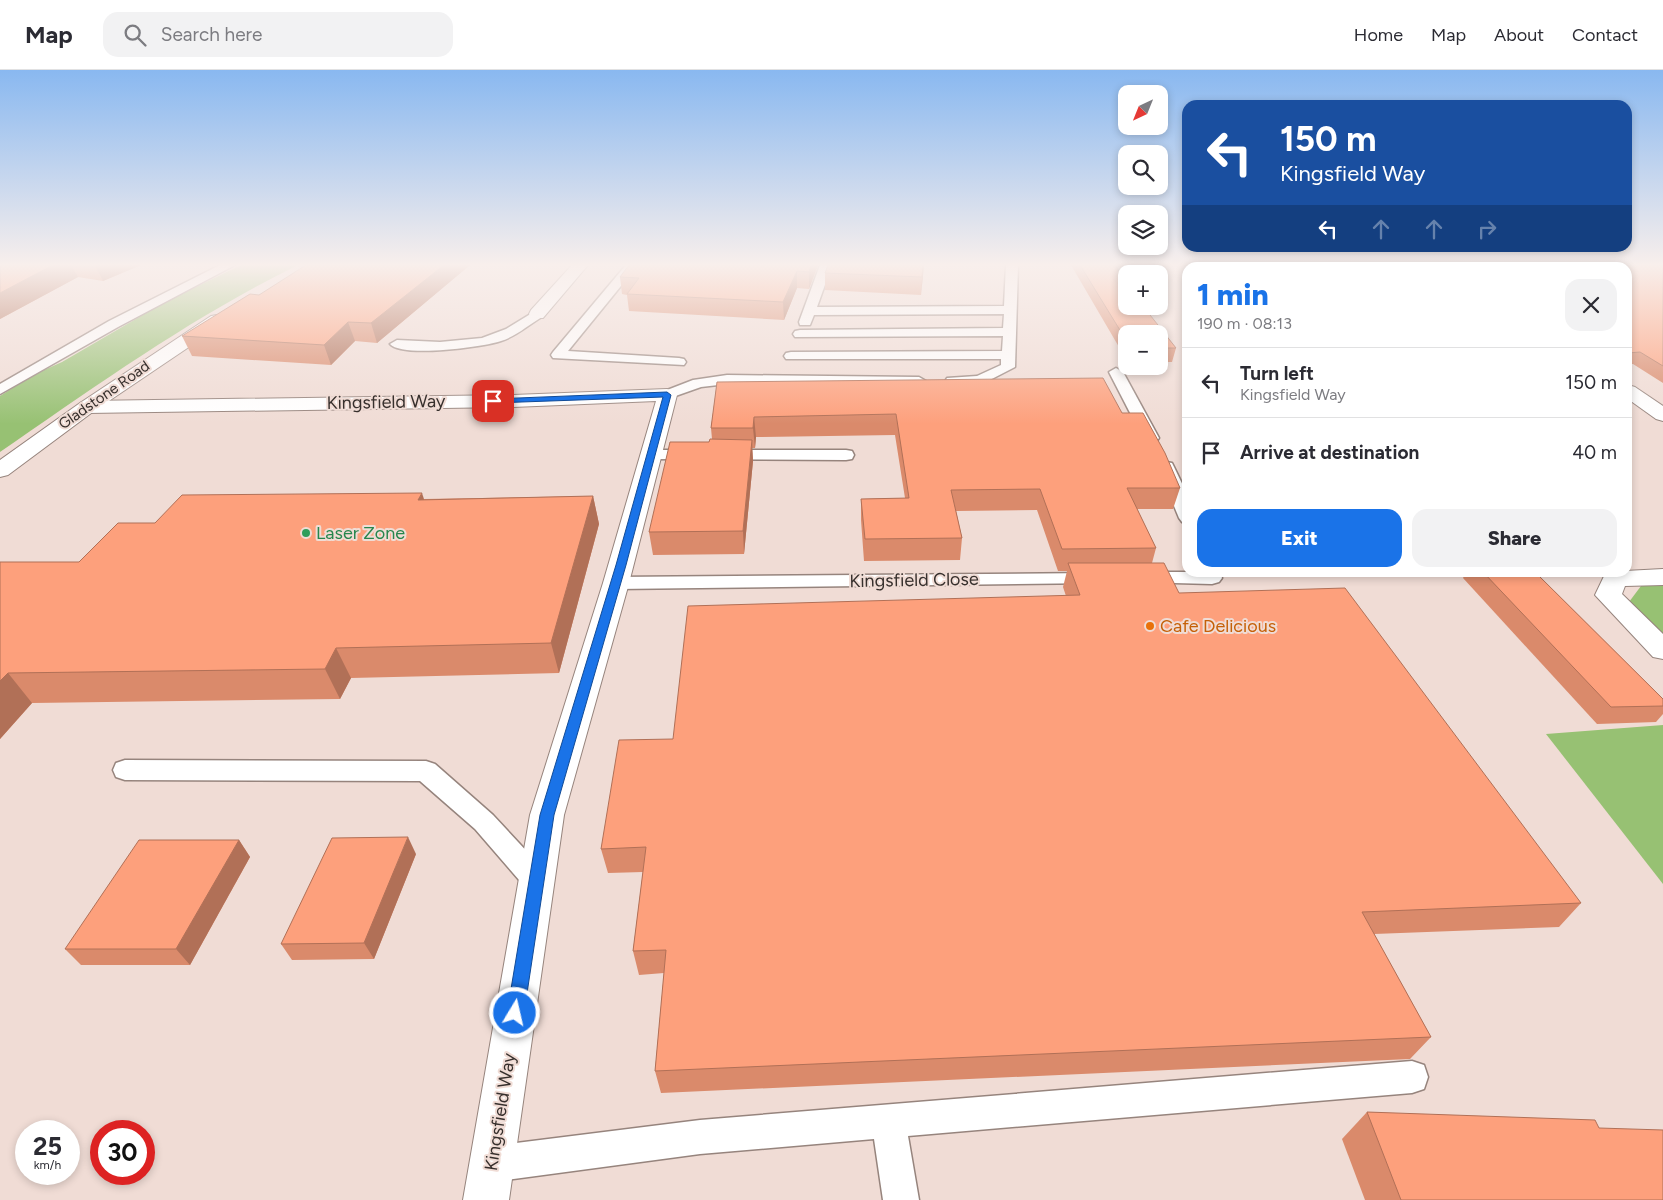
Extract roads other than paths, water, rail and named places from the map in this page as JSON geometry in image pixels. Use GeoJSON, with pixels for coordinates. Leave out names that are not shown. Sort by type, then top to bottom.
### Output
{"type":"FeatureCollection","features":[{"type":"Feature","properties":{"kind":"street","name":"Gladstone Road"},"geometry":{"type":"LineString","coordinates":[[0,470],[87,407],[221,318]]}},
{"type":"Feature","properties":{"kind":"street","name":"Kingsfield Way"},"geometry":{"type":"LineString","coordinates":[[87,407],[513,401],[667,395],[616,583],[547,815],[486,1200]]}},
{"type":"Feature","properties":{"kind":"street"},"geometry":{"type":"LineString","coordinates":[[1637,404],[1663,415]]}},
{"type":"Feature","properties":{"kind":"street"},"geometry":{"type":"LineString","coordinates":[[1663,577],[1615,578],[1608,596],[1663,650]]}},
{"type":"Feature","properties":{"kind":"lane"},"geometry":{"type":"LineString","coordinates":[[0,390],[28,371],[125,318]]}},
{"type":"Feature","properties":{"kind":"lane"},"geometry":{"type":"LineString","coordinates":[[397,344],[424,346],[463,345],[484,342],[511,332],[531,318]]}},
{"type":"Feature","properties":{"kind":"lane"},"geometry":{"type":"LineString","coordinates":[[589,318],[558,355],[679,362]]}},
{"type":"Feature","properties":{"kind":"lane"},"geometry":{"type":"LineString","coordinates":[[782,381],[806,318]]}},
{"type":"Feature","properties":{"kind":"lane"},"geometry":{"type":"LineString","coordinates":[[667,395],[710,379],[782,381],[979,380],[1008,367],[1010,318]]}},
{"type":"Feature","properties":{"kind":"lane"},"geometry":{"type":"LineString","coordinates":[[800,334],[1009,332]]}},
{"type":"Feature","properties":{"kind":"lane"},"geometry":{"type":"LineString","coordinates":[[792,356],[1009,355]]}},
{"type":"Feature","properties":{"kind":"lane"},"geometry":{"type":"LineString","coordinates":[[1116,372],[1169,473],[1182,504]]}},
{"type":"Feature","properties":{"kind":"lane"},"geometry":{"type":"LineString","coordinates":[[652,455],[846,455]]}},
{"type":"Feature","properties":{"kind":"lane","name":"Kingsfield Close"},"geometry":{"type":"LineString","coordinates":[[616,583],[1118,579],[1182,576]]}},
{"type":"Feature","properties":{"kind":"lane"},"geometry":{"type":"LineString","coordinates":[[125,770],[426,771],[484,822],[536,880]]}},
{"type":"Feature","properties":{"kind":"lane"},"geometry":{"type":"LineString","coordinates":[[492,1164],[700,1137],[1412,1077]]}},
{"type":"Feature","properties":{"kind":"lane"},"geometry":{"type":"LineString","coordinates":[[889,1122],[901,1200]]}},
{"type":"Feature","properties":{"kind":"place","name":"Laser Zone"},"geometry":{"type":"Point","coordinates":[306,533]}},
{"type":"Feature","properties":{"kind":"place","name":"Cafe Delicious"},"geometry":{"type":"Point","coordinates":[1150,626]}}]}
